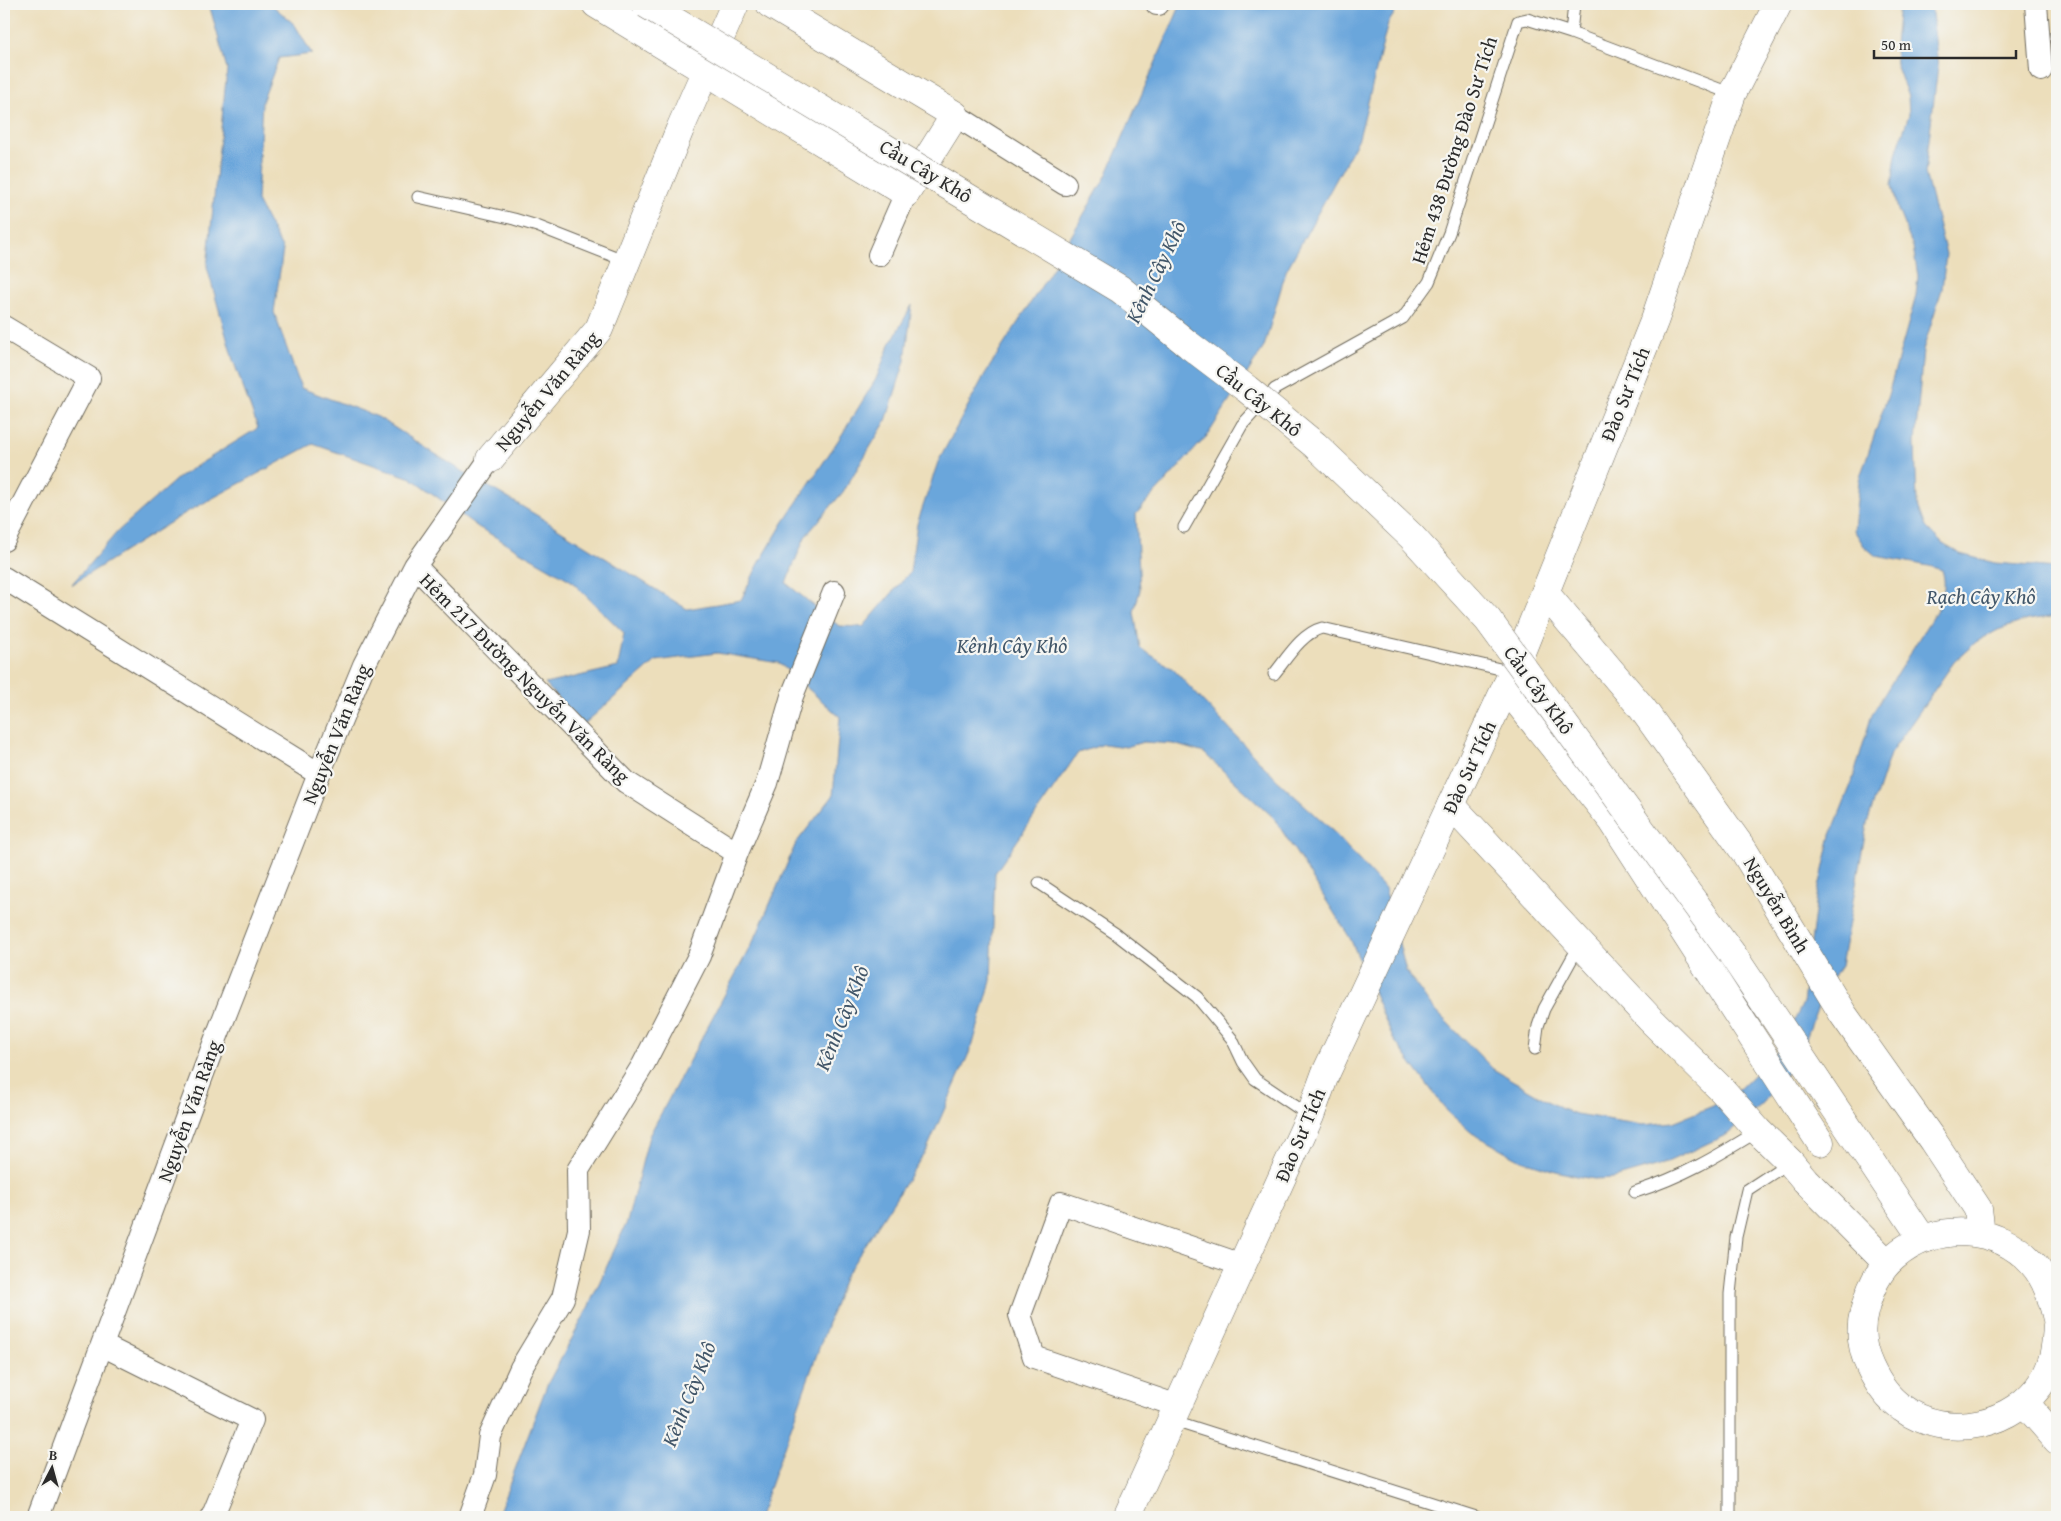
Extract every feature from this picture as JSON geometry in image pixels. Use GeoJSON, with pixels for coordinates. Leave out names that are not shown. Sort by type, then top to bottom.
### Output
{"type":"FeatureCollection","features":[{"type":"Feature","properties":{"kind":"main road"},"geometry":{"type":"LineString","coordinates":[[596,4],[906,193],[955,116],[770,4]]}},
{"type":"Feature","properties":{"kind":"main road","name":"Cầu Cây Khô"},"geometry":{"type":"LineString","coordinates":[[646,4],[1120,289],[1315,445],[1411,536],[1488,620],[1732,954],[1922,1238]]}},
{"type":"Feature","properties":{"kind":"main road","name":"Nguyễn Văn Ràng"},"geometry":{"type":"LineString","coordinates":[[490,459],[599,328],[706,70],[736,4]]}},
{"type":"Feature","properties":{"kind":"main road","name":"Đào Sư Tích"},"geometry":{"type":"LineString","coordinates":[[1127,1517],[1310,1116],[1325,1076],[1509,680],[1546,593],[1655,319],[1732,94],[1778,4]]}},
{"type":"Feature","properties":{"kind":"main road","name":"Nguyễn Bình"},"geometry":{"type":"LineString","coordinates":[[1546,593],[1642,708],[1744,851],[1843,1014],[1933,1141],[1978,1209],[1981,1233]]}},
{"type":"Feature","properties":{"kind":"main road"},"geometry":{"type":"LineString","coordinates":[[1509,680],[1612,820],[1820,1142]]}},
{"type":"Feature","properties":{"kind":"main road"},"geometry":{"type":"LineString","coordinates":[[1452,805],[1650,1019],[1723,1091],[1805,1180],[1887,1263]]}},
{"type":"Feature","properties":{"kind":"main road"},"geometry":{"type":"LineString","coordinates":[[1790,1162],[1845,1125]]}},
{"type":"Feature","properties":{"kind":"main road"},"geometry":{"type":"LineString","coordinates":[[2057,1319],[2050,1290],[2034,1264],[2010,1245],[1981,1233],[1951,1231],[1922,1238],[1903,1248],[1887,1263],[1869,1290],[1861,1322],[1865,1355],[1878,1385],[1902,1408],[1931,1423],[1964,1427],[1997,1420],[2025,1403],[2044,1379],[2056,1351],[2057,1325]]}},
{"type":"Feature","properties":{"kind":"main road"},"geometry":{"type":"LineString","coordinates":[[2025,1403],[2057,1440]]}},
{"type":"Feature","properties":{"kind":"street"},"geometry":{"type":"LineString","coordinates":[[2036,4],[2048,40],[2041,70]]}},
{"type":"Feature","properties":{"kind":"street"},"geometry":{"type":"LineString","coordinates":[[955,116],[1065,184]]}},
{"type":"Feature","properties":{"kind":"street"},"geometry":{"type":"LineString","coordinates":[[879,255],[906,193]]}},
{"type":"Feature","properties":{"kind":"street"},"geometry":{"type":"LineString","coordinates":[[4,327],[89,378],[4,540]]}},
{"type":"Feature","properties":{"kind":"street","name":"Nguyễn Văn Ràng"},"geometry":{"type":"LineString","coordinates":[[38,1517],[219,1031],[319,774],[364,665],[415,566],[490,459]]}},
{"type":"Feature","properties":{"kind":"street","name":"Hẻm 217 Đường Nguyễn Văn Ràng"},"geometry":{"type":"LineString","coordinates":[[415,566],[626,782],[737,853]]}},
{"type":"Feature","properties":{"kind":"street"},"geometry":{"type":"LineString","coordinates":[[4,578],[319,774]]}},
{"type":"Feature","properties":{"kind":"street"},"geometry":{"type":"LineString","coordinates":[[470,1517],[485,1475],[490,1436],[521,1368],[562,1298],[578,1230],[578,1170],[643,1065],[699,956],[737,853],[767,782],[792,696],[834,592]]}},
{"type":"Feature","properties":{"kind":"street"},"geometry":{"type":"LineString","coordinates":[[1174,1413],[1034,1357],[1020,1315],[1061,1204],[1242,1265]]}},
{"type":"Feature","properties":{"kind":"street"},"geometry":{"type":"LineString","coordinates":[[102,1344],[252,1420],[214,1515],[216,1517]]}},
{"type":"Feature","properties":{"kind":"lane"},"geometry":{"type":"LineString","coordinates":[[1571,33],[1574,4]]}},
{"type":"Feature","properties":{"kind":"lane","name":"Hẻm 438 Đường Đào Sư Tích"},"geometry":{"type":"LineString","coordinates":[[1184,527],[1242,425],[1274,389],[1403,318],[1429,282],[1449,234],[1518,21],[1527,19],[1571,33],[1732,94]]}},
{"type":"Feature","properties":{"kind":"lane"},"geometry":{"type":"LineString","coordinates":[[418,197],[514,218],[626,261]]}},
{"type":"Feature","properties":{"kind":"lane"},"geometry":{"type":"LineString","coordinates":[[1274,674],[1312,630],[1322,628],[1509,680]]}},
{"type":"Feature","properties":{"kind":"lane"},"geometry":{"type":"LineString","coordinates":[[1039,883],[1116,934],[1197,996],[1232,1039],[1243,1062],[1255,1079],[1310,1116]]}},
{"type":"Feature","properties":{"kind":"lane"},"geometry":{"type":"LineString","coordinates":[[1535,1050],[1538,1026],[1544,1010],[1580,944]]}},
{"type":"Feature","properties":{"kind":"lane"},"geometry":{"type":"LineString","coordinates":[[1635,1192],[1668,1182],[1696,1168],[1755,1127]]}},
{"type":"Feature","properties":{"kind":"lane"},"geometry":{"type":"LineString","coordinates":[[1730,1517],[1730,1294],[1736,1237],[1747,1190],[1790,1162]]}},
{"type":"Feature","properties":{"kind":"lane"},"geometry":{"type":"LineString","coordinates":[[1174,1413],[1476,1517]]}},
{"type":"Feature","properties":{"kind":"water","name":"Kênh Cây Khô"},"geometry":{"type":"Polygon","coordinates":[[[209,4],[271,4],[295,25],[312,54],[279,58],[262,102],[257,201],[283,250],[274,312],[301,388],[378,417],[454,466],[687,609],[741,600],[757,567],[783,523],[841,436],[876,379],[889,346],[912,305],[905,361],[886,421],[843,492],[805,537],[786,583],[839,626],[863,627],[910,572],[917,524],[938,462],[985,374],[1051,271],[1106,176],[1181,4],[1401,4],[1388,23],[1359,138],[1286,271],[1264,347],[1207,436],[1136,514],[1140,590],[1134,612],[1140,648],[1173,669],[1277,780],[1328,826],[1385,889],[1406,971],[1431,1006],[1493,1069],[1560,1108],[1576,1114],[1643,1125],[1673,1122],[1713,1106],[1739,1089],[1776,1053],[1786,1038],[1803,1003],[1817,896],[1831,835],[1852,782],[1872,714],[1941,603],[1944,586],[1942,570],[1876,556],[1864,546],[1854,530],[1859,480],[1888,395],[1916,296],[1918,276],[1913,247],[1898,210],[1892,185],[1896,154],[1909,114],[1908,97],[1896,64],[1895,45],[1899,4],[1931,4],[1938,66],[1925,173],[1946,254],[1942,289],[1923,350],[1915,443],[1917,503],[1926,527],[1943,544],[1960,554],[1995,563],[2057,568],[2057,616],[2027,620],[1998,630],[1976,642],[1954,662],[1890,754],[1867,824],[1841,966],[1823,993],[1804,1044],[1787,1073],[1763,1103],[1728,1134],[1663,1164],[1614,1178],[1594,1179],[1577,1176],[1521,1160],[1472,1133],[1447,1111],[1394,1040],[1350,938],[1274,818],[1204,753],[1174,744],[1143,742],[1126,747],[1104,744],[1078,753],[995,873],[991,981],[973,1044],[927,1149],[844,1278],[759,1517],[497,1517],[547,1385],[586,1312],[627,1222],[649,1136],[757,934],[796,843],[833,796],[840,717],[779,663],[717,653],[656,661],[583,725],[545,684],[618,667],[624,633],[570,580],[478,527],[411,478],[313,444],[187,512],[71,585],[118,531],[180,476],[258,428],[233,360],[207,267],[227,69],[209,4]]]}},
{"type":"Feature","properties":{"kind":"water label","name":"Rạch Cây Khô"},"geometry":{"type":"Point","coordinates":[1981,597]}}]}
